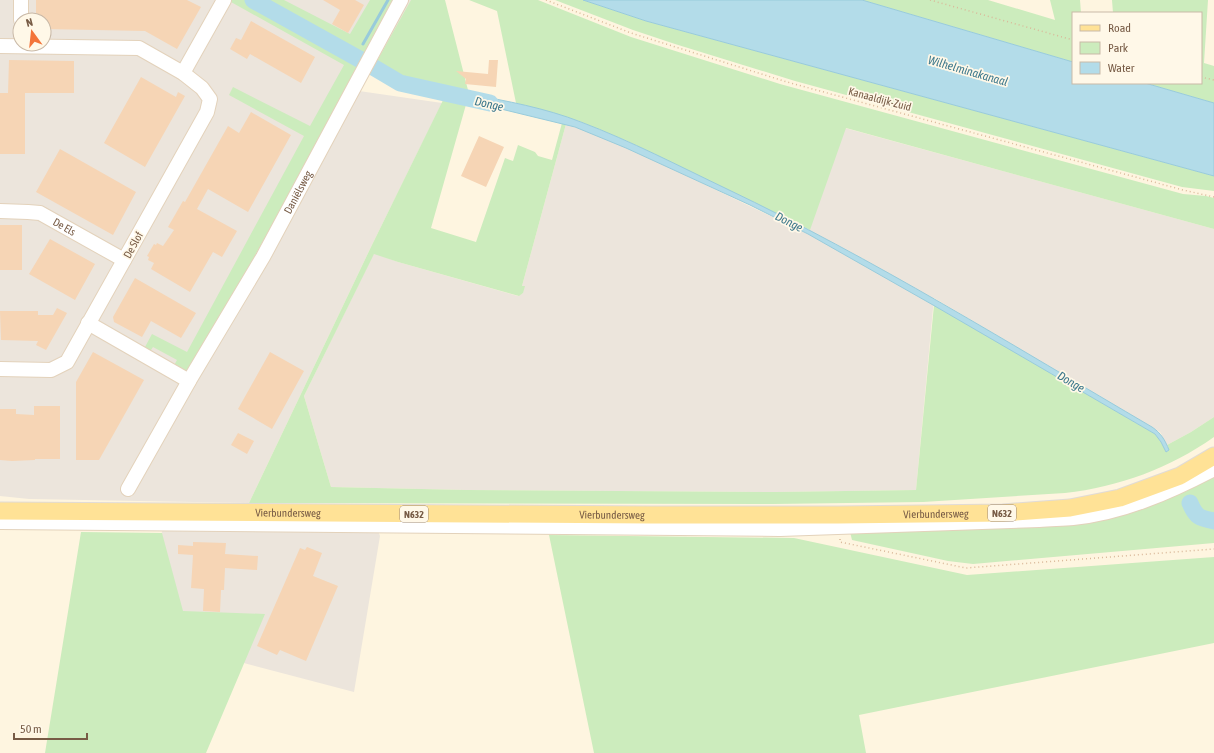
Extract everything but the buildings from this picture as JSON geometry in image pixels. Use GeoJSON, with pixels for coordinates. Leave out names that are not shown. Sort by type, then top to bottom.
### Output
{"type":"FeatureCollection","features":[{"type":"Feature","properties":{"kind":"main road","name":"Vierbundersweg"},"geometry":{"type":"LineString","coordinates":[[0,511],[169,518],[651,522],[839,521],[1003,513],[1070,508],[1120,498],[1147,489],[1180,476],[1214,456]]}},
{"type":"Feature","properties":{"kind":"street"},"geometry":{"type":"LineString","coordinates":[[21,0],[21,12]]}},
{"type":"Feature","properties":{"kind":"street"},"geometry":{"type":"LineString","coordinates":[[183,73],[224,0]]}},
{"type":"Feature","properties":{"kind":"street","name":"Daniëlsweg"},"geometry":{"type":"LineString","coordinates":[[128,489],[189,381],[263,257],[401,0]]}},
{"type":"Feature","properties":{"kind":"street","name":"De Slof"},"geometry":{"type":"LineString","coordinates":[[0,46],[12,45]]}},
{"type":"Feature","properties":{"kind":"street","name":"De Slof"},"geometry":{"type":"LineString","coordinates":[[0,369],[51,370],[67,362],[206,112],[210,99],[202,88],[183,73],[139,48],[52,46]]}},
{"type":"Feature","properties":{"kind":"street","name":"De Els"},"geometry":{"type":"LineString","coordinates":[[0,211],[40,213],[124,260]]}},
{"type":"Feature","properties":{"kind":"street"},"geometry":{"type":"LineString","coordinates":[[88,323],[189,381]]}},
{"type":"Feature","properties":{"kind":"street","name":"Vierbundersweg"},"geometry":{"type":"LineString","coordinates":[[839,521],[1074,518],[1104,512],[1150,499],[1179,487],[1214,469]]}},
{"type":"Feature","properties":{"kind":"street","name":"Vierbundersweg"},"geometry":{"type":"LineString","coordinates":[[0,522],[169,518]]}},
{"type":"Feature","properties":{"kind":"path","name":"Kanaaldijk-Zuid"},"geometry":{"type":"LineString","coordinates":[[546,0],[631,33],[787,82],[1214,197]]}},
{"type":"Feature","properties":{"kind":"path"},"geometry":{"type":"LineString","coordinates":[[930,0],[1072,40]]}},
{"type":"Feature","properties":{"kind":"path"},"geometry":{"type":"LineString","coordinates":[[1202,77],[1214,80]]}},
{"type":"Feature","properties":{"kind":"path"},"geometry":{"type":"LineString","coordinates":[[839,521],[840,542],[966,568],[1214,549]]}},
{"type":"Feature","properties":{"kind":"shaded area"},"geometry":{"type":"Polygon","coordinates":[[[0,0],[413,0],[359,91],[442,103],[370,249],[249,503],[29,499],[0,496],[0,0]]]}},
{"type":"Feature","properties":{"kind":"shaded area"},"geometry":{"type":"Polygon","coordinates":[[[566,124],[597,135],[658,162],[808,234],[845,128],[1214,229],[1214,417],[1167,445],[1160,432],[934,298],[916,490],[776,492],[466,490],[331,487],[304,396],[374,253],[398,262],[518,296],[523,293],[522,286],[566,124]]]}},
{"type":"Feature","properties":{"kind":"shaded area"},"geometry":{"type":"Polygon","coordinates":[[[163,520],[375,523],[380,536],[354,692],[240,662],[178,616],[157,584],[163,520]]]}},
{"type":"Feature","properties":{"kind":"green space"},"geometry":{"type":"Polygon","coordinates":[[[232,0],[284,0],[350,34],[370,0],[397,0],[193,367],[188,372],[173,367],[177,360],[153,347],[149,353],[146,351],[145,347],[152,334],[187,352],[304,136],[229,95],[233,87],[310,126],[344,65],[231,2],[232,0]]]}},
{"type":"Feature","properties":{"kind":"green space"},"geometry":{"type":"Polygon","coordinates":[[[411,0],[445,0],[469,94],[431,228],[476,242],[505,158],[513,161],[518,145],[535,152],[538,156],[552,160],[562,123],[566,124],[522,286],[525,286],[523,293],[519,296],[374,254],[304,396],[331,487],[466,490],[776,492],[916,490],[934,305],[1155,434],[1166,452],[1169,450],[1167,445],[1214,417],[1214,437],[1162,467],[1124,481],[1065,493],[923,502],[773,504],[249,503],[370,249],[447,92],[394,80],[373,68],[411,0]]]}},
{"type":"Feature","properties":{"kind":"green space"},"geometry":{"type":"Polygon","coordinates":[[[469,0],[538,0],[631,37],[780,84],[1183,194],[1214,198],[1214,229],[846,128],[810,230],[627,141],[579,121],[516,103],[497,11],[469,0]]]}},
{"type":"Feature","properties":{"kind":"green space"},"geometry":{"type":"Polygon","coordinates":[[[555,0],[583,0],[646,21],[1214,176],[1214,191],[1182,187],[795,81],[633,30],[555,0]]]}},
{"type":"Feature","properties":{"kind":"green space"},"geometry":{"type":"Polygon","coordinates":[[[862,0],[988,0],[1055,20],[1050,0],[1080,0],[1081,12],[1072,12],[1072,62],[862,0]]]}},
{"type":"Feature","properties":{"kind":"green space"},"geometry":{"type":"Polygon","coordinates":[[[1112,0],[1208,0],[1204,63],[1214,66],[1214,103],[1148,84],[1202,84],[1202,12],[1113,12],[1112,0]]]}},
{"type":"Feature","properties":{"kind":"green space"},"geometry":{"type":"Polygon","coordinates":[[[1214,472],[1214,543],[973,564],[948,561],[852,540],[850,532],[1003,527],[1214,472]]]}},
{"type":"Feature","properties":{"kind":"green space"},"geometry":{"type":"Polygon","coordinates":[[[81,532],[162,533],[183,611],[265,614],[206,753],[45,753],[81,532]]]}},
{"type":"Feature","properties":{"kind":"green space"},"geometry":{"type":"Polygon","coordinates":[[[549,535],[794,538],[967,575],[1214,557],[1214,643],[859,715],[866,753],[594,753],[549,535]]]}},
{"type":"Feature","properties":{"kind":"water","name":"Wilhelminakanaal"},"geometry":{"type":"Polygon","coordinates":[[[583,0],[862,0],[1072,62],[1072,84],[1148,84],[1214,103],[1214,176],[646,21],[583,0]]]}},
{"type":"Feature","properties":{"kind":"water"},"geometry":{"type":"Polygon","coordinates":[[[469,94],[540,109],[581,122],[655,154],[782,216],[889,273],[1152,427],[1162,437],[1169,450],[1166,452],[1155,434],[808,234],[750,205],[626,148],[575,127],[468,101],[469,94]]]}},
{"type":"Feature","properties":{"kind":"waterway","name":"Donge"},"geometry":{"type":"LineString","coordinates":[[253,0],[361,60]]}},
{"type":"Feature","properties":{"kind":"waterway"},"geometry":{"type":"LineString","coordinates":[[363,44],[388,0]]}},
{"type":"Feature","properties":{"kind":"waterway","name":"Donge"},"geometry":{"type":"LineString","coordinates":[[373,67],[400,83],[490,103]]}},
{"type":"Feature","properties":{"kind":"waterway","name":"Donge"},"geometry":{"type":"LineString","coordinates":[[1190,503],[1196,514],[1205,519],[1214,521]]}}]}
